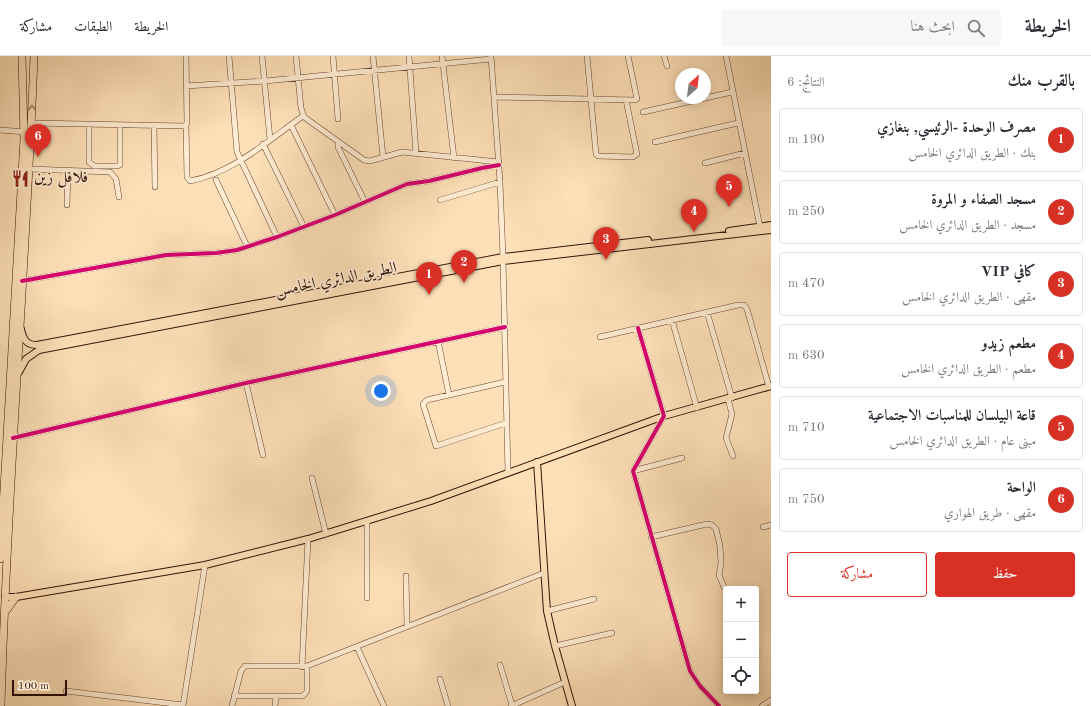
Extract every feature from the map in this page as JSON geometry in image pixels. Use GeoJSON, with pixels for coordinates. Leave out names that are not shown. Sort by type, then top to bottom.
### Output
{"type":"FeatureCollection","features":[{"type":"Feature","properties":{"kind":"highway"},"geometry":{"type":"LineString","coordinates":[[0,558],[9,470],[14,438],[22,281],[30,169],[22,56]]}},
{"type":"Feature","properties":{"kind":"highway"},"geometry":{"type":"LineString","coordinates":[[4,615],[12,595],[6,584],[9,470],[28,132],[32,123],[34,56]]}},
{"type":"Feature","properties":{"kind":"highway"},"geometry":{"type":"LineString","coordinates":[[2,706],[4,615],[12,595]]}},
{"type":"Feature","properties":{"kind":"main road","name":"الطريق الدائري الخامس"},"geometry":{"type":"LineString","coordinates":[[20,325],[26,342],[32,345],[37,345],[213,314],[503,259],[771,225]]}},
{"type":"Feature","properties":{"kind":"main road","name":"الطريق الدائري الخامس"},"geometry":{"type":"LineString","coordinates":[[503,259],[771,230]]}},
{"type":"Feature","properties":{"kind":"main road","name":"الطريق الدائري الخامس"},"geometry":{"type":"LineString","coordinates":[[18,377],[23,362],[32,353],[39,350],[213,314]]}},
{"type":"Feature","properties":{"kind":"main road"},"geometry":{"type":"LineString","coordinates":[[12,595],[205,565],[308,539],[431,501],[664,416],[697,408],[770,386]]}},
{"type":"Feature","properties":{"kind":"main road"},"geometry":{"type":"LineString","coordinates":[[537,462],[547,611],[572,706]]}},
{"type":"Feature","properties":{"kind":"street"},"geometry":{"type":"LineString","coordinates":[[186,56],[187,178],[189,180],[212,175],[240,160],[303,116]]}},
{"type":"Feature","properties":{"kind":"street"},"geometry":{"type":"LineString","coordinates":[[229,56],[237,149],[240,160],[277,237]]}},
{"type":"Feature","properties":{"kind":"street"},"geometry":{"type":"LineString","coordinates":[[262,56],[270,139]]}},
{"type":"Feature","properties":{"kind":"street"},"geometry":{"type":"LineString","coordinates":[[296,56],[303,116],[365,160],[370,161],[402,152],[499,164]]}},
{"type":"Feature","properties":{"kind":"street"},"geometry":{"type":"LineString","coordinates":[[333,56],[338,118]]}},
{"type":"Feature","properties":{"kind":"street"},"geometry":{"type":"LineString","coordinates":[[373,56],[383,157]]}},
{"type":"Feature","properties":{"kind":"street"},"geometry":{"type":"LineString","coordinates":[[408,56],[416,153]]}},
{"type":"Feature","properties":{"kind":"street"},"geometry":{"type":"LineString","coordinates":[[442,56],[454,158]]}},
{"type":"Feature","properties":{"kind":"street"},"geometry":{"type":"LineString","coordinates":[[587,56],[596,154],[598,156],[633,157],[637,154],[626,100]]}},
{"type":"Feature","properties":{"kind":"street"},"geometry":{"type":"LineString","coordinates":[[494,97],[637,99],[628,56]]}},
{"type":"Feature","properties":{"kind":"street"},"geometry":{"type":"LineString","coordinates":[[664,56],[667,66]]}},
{"type":"Feature","properties":{"kind":"street"},"geometry":{"type":"LineString","coordinates":[[726,56],[738,123],[760,227]]}},
{"type":"Feature","properties":{"kind":"street"},"geometry":{"type":"LineString","coordinates":[[186,86],[232,84],[298,78],[491,58],[500,182],[508,473]]}},
{"type":"Feature","properties":{"kind":"street"},"geometry":{"type":"LineString","coordinates":[[643,112],[732,92]]}},
{"type":"Feature","properties":{"kind":"street"},"geometry":{"type":"LineString","coordinates":[[32,123],[154,126],[186,125]]}},
{"type":"Feature","properties":{"kind":"street"},"geometry":{"type":"LineString","coordinates":[[655,142],[738,123]]}},
{"type":"Feature","properties":{"kind":"street"},"geometry":{"type":"LineString","coordinates":[[89,124],[89,162],[94,166],[120,165],[120,125]]}},
{"type":"Feature","properties":{"kind":"street"},"geometry":{"type":"LineString","coordinates":[[291,125],[335,215]]}},
{"type":"Feature","properties":{"kind":"street"},"geometry":{"type":"LineString","coordinates":[[154,126],[154,187]]}},
{"type":"Feature","properties":{"kind":"street"},"geometry":{"type":"LineString","coordinates":[[0,130],[28,132]]}},
{"type":"Feature","properties":{"kind":"street"},"geometry":{"type":"LineString","coordinates":[[338,142],[338,147],[366,202]]}},
{"type":"Feature","properties":{"kind":"street"},"geometry":{"type":"LineString","coordinates":[[263,144],[304,227]]}},
{"type":"Feature","properties":{"kind":"street"},"geometry":{"type":"LineString","coordinates":[[705,163],[744,153]]}},
{"type":"Feature","properties":{"kind":"street"},"geometry":{"type":"LineString","coordinates":[[22,281],[158,256],[216,253],[247,246],[277,237],[335,215],[406,184],[429,181],[499,164]]}},
{"type":"Feature","properties":{"kind":"street"},"geometry":{"type":"LineString","coordinates":[[30,169],[112,173],[116,179],[119,197]]}},
{"type":"Feature","properties":{"kind":"street"},"geometry":{"type":"LineString","coordinates":[[67,205],[68,170]]}},
{"type":"Feature","properties":{"kind":"street"},"geometry":{"type":"LineString","coordinates":[[216,180],[247,246]]}},
{"type":"Feature","properties":{"kind":"street"},"geometry":{"type":"LineString","coordinates":[[440,200],[500,182]]}},
{"type":"Feature","properties":{"kind":"street"},"geometry":{"type":"LineString","coordinates":[[600,337],[738,305],[744,306],[747,309],[770,386]]}},
{"type":"Feature","properties":{"kind":"street"},"geometry":{"type":"LineString","coordinates":[[707,312],[730,398],[732,414],[726,438],[733,456]]}},
{"type":"Feature","properties":{"kind":"street"},"geometry":{"type":"LineString","coordinates":[[672,320],[697,408]]}},
{"type":"Feature","properties":{"kind":"street"},"geometry":{"type":"LineString","coordinates":[[14,438],[246,383],[505,327]]}},
{"type":"Feature","properties":{"kind":"street"},"geometry":{"type":"LineString","coordinates":[[638,328],[664,416],[633,471],[690,671],[700,686],[719,706]]}},
{"type":"Feature","properties":{"kind":"street"},"geometry":{"type":"LineString","coordinates":[[438,341],[449,395]]}},
{"type":"Feature","properties":{"kind":"street"},"geometry":{"type":"LineString","coordinates":[[505,382],[427,400],[423,404],[436,446],[506,423]]}},
{"type":"Feature","properties":{"kind":"street"},"geometry":{"type":"LineString","coordinates":[[246,383],[263,455]]}},
{"type":"Feature","properties":{"kind":"street"},"geometry":{"type":"LineString","coordinates":[[633,471],[682,458]]}},
{"type":"Feature","properties":{"kind":"street"},"geometry":{"type":"LineString","coordinates":[[312,478],[326,534]]}},
{"type":"Feature","properties":{"kind":"street"},"geometry":{"type":"LineString","coordinates":[[367,522],[367,598]]}},
{"type":"Feature","properties":{"kind":"street"},"geometry":{"type":"LineString","coordinates":[[651,537],[707,524],[712,525],[716,529],[720,546],[721,563],[719,575],[723,586]]}},
{"type":"Feature","properties":{"kind":"street"},"geometry":{"type":"LineString","coordinates":[[763,527],[771,525]]}},
{"type":"Feature","properties":{"kind":"street"},"geometry":{"type":"LineString","coordinates":[[234,696],[304,696],[307,691],[305,666],[308,539]]}},
{"type":"Feature","properties":{"kind":"street"},"geometry":{"type":"LineString","coordinates":[[66,691],[183,706],[205,565]]}},
{"type":"Feature","properties":{"kind":"street"},"geometry":{"type":"LineString","coordinates":[[232,706],[241,671],[245,666],[305,666],[407,628],[544,573]]}},
{"type":"Feature","properties":{"kind":"street"},"geometry":{"type":"LineString","coordinates":[[406,576],[407,628]]}},
{"type":"Feature","properties":{"kind":"street"},"geometry":{"type":"LineString","coordinates":[[547,611],[594,599]]}},
{"type":"Feature","properties":{"kind":"street"},"geometry":{"type":"LineString","coordinates":[[555,646],[612,633]]}},
{"type":"Feature","properties":{"kind":"street"},"geometry":{"type":"LineString","coordinates":[[358,647],[384,706]]}},
{"type":"Feature","properties":{"kind":"street"},"geometry":{"type":"LineString","coordinates":[[500,664],[512,706],[565,682]]}},
{"type":"Feature","properties":{"kind":"street"},"geometry":{"type":"LineString","coordinates":[[440,679],[448,706]]}},
{"type":"Feature","properties":{"kind":"street"},"geometry":{"type":"LineString","coordinates":[[275,706],[276,697]]}},
{"type":"Feature","properties":{"kind":"street"},"geometry":{"type":"LineString","coordinates":[[762,706],[771,700]]}},
{"type":"Feature","properties":{"kind":"cycle path"},"geometry":{"type":"LineString","coordinates":[[22,281],[166,255],[216,253],[237,250],[277,237],[335,215],[407,184],[429,181],[499,165]]}},
{"type":"Feature","properties":{"kind":"cycle path"},"geometry":{"type":"LineString","coordinates":[[13,438],[246,383],[505,327]]}},
{"type":"Feature","properties":{"kind":"cycle path"},"geometry":{"type":"LineString","coordinates":[[638,328],[664,416],[633,471],[690,671],[700,686],[719,706]]}},
{"type":"Feature","properties":{"kind":"place","name":"الواحة"},"geometry":{"type":"Point","coordinates":[38,157]}},
{"type":"Feature","properties":{"kind":"place","name":"فلافل زين"},"geometry":{"type":"Point","coordinates":[21,178]}},
{"type":"Feature","properties":{"kind":"place","name":"قاعة البيلسان للمناسبات الاجتماعية"},"geometry":{"type":"Point","coordinates":[729,207]}},
{"type":"Feature","properties":{"kind":"place","name":"مطعم زيدو"},"geometry":{"type":"Point","coordinates":[694,232]}},
{"type":"Feature","properties":{"kind":"place","name":"كافي VIP"},"geometry":{"type":"Point","coordinates":[606,260]}},
{"type":"Feature","properties":{"kind":"place","name":"مسجد الصفاء و المروة"},"geometry":{"type":"Point","coordinates":[464,283]}},
{"type":"Feature","properties":{"kind":"place","name":"مصرف الوحدة -الرئيسي, بنغازي"},"geometry":{"type":"Point","coordinates":[429,295]}}]}
